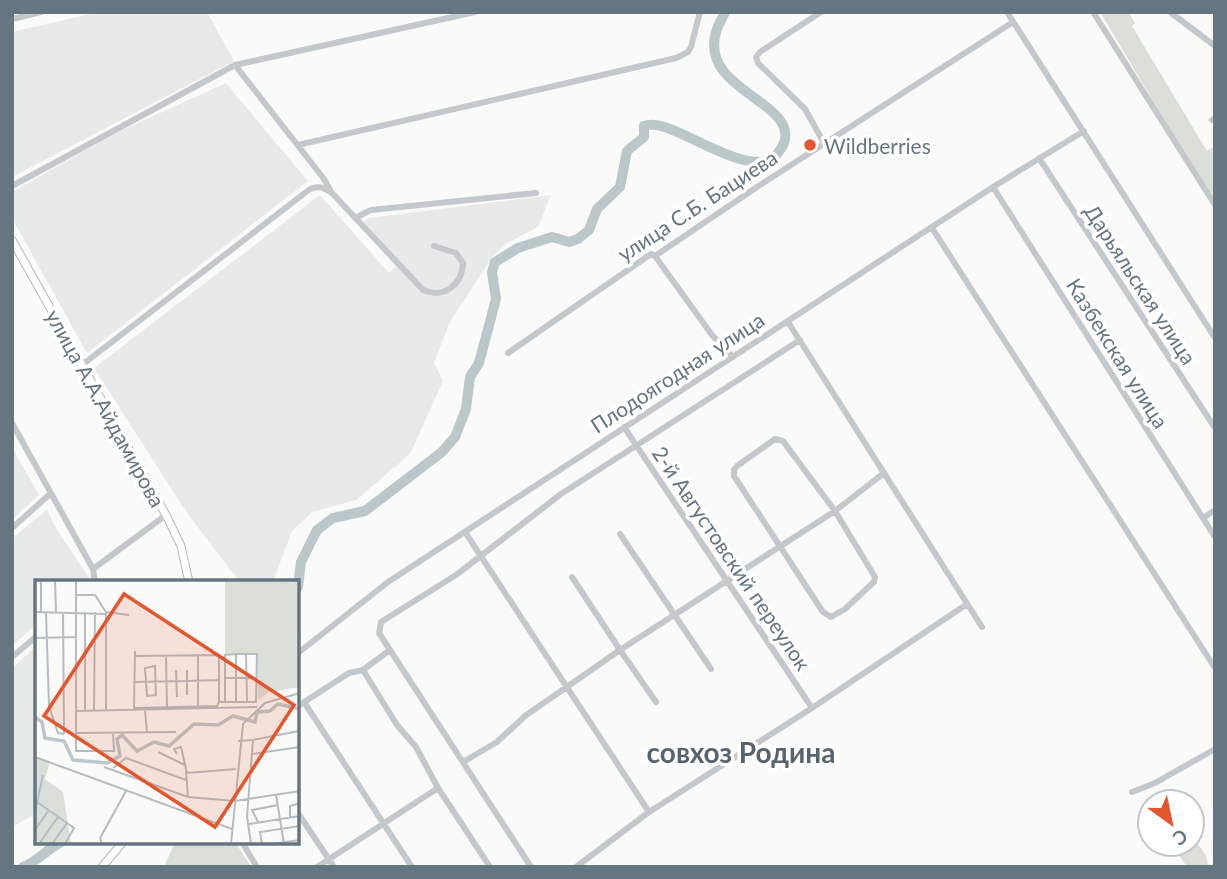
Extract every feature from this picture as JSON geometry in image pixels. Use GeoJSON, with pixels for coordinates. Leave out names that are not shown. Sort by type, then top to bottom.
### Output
{"type":"FeatureCollection","features":[{"type":"Feature","properties":{"kind":"main road","name":"улица А.А.Айдамирова"},"geometry":{"type":"LineString","coordinates":[[12,240],[166,515],[181,546],[190,580]]}},
{"type":"Feature","properties":{"kind":"main road"},"geometry":{"type":"LineString","coordinates":[[102,867],[121,844]]}},
{"type":"Feature","properties":{"kind":"street"},"geometry":{"type":"LineString","coordinates":[[12,19],[41,12]]}},
{"type":"Feature","properties":{"kind":"street"},"geometry":{"type":"LineString","coordinates":[[12,186],[235,65],[475,12]]}},
{"type":"Feature","properties":{"kind":"street"},"geometry":{"type":"LineString","coordinates":[[298,145],[676,58],[691,47],[700,12]]}},
{"type":"Feature","properties":{"kind":"street"},"geometry":{"type":"LineString","coordinates":[[821,12],[756,57],[758,63],[805,109],[824,143]]}},
{"type":"Feature","properties":{"kind":"street"},"geometry":{"type":"LineString","coordinates":[[1007,12],[1215,338]]}},
{"type":"Feature","properties":{"kind":"street"},"geometry":{"type":"LineString","coordinates":[[1093,12],[1215,205]]}},
{"type":"Feature","properties":{"kind":"street"},"geometry":{"type":"LineString","coordinates":[[1170,12],[1215,46]]}},
{"type":"Feature","properties":{"kind":"street","name":"улица С.Б. Бациева"},"geometry":{"type":"LineString","coordinates":[[508,352],[651,254],[655,256],[824,143],[1013,22]]}},
{"type":"Feature","properties":{"kind":"street"},"geometry":{"type":"LineString","coordinates":[[235,65],[332,193],[423,290],[436,294],[450,289],[457,282],[463,263],[456,253],[434,246]]}},
{"type":"Feature","properties":{"kind":"street","name":"Плодоягодная улица"},"geometry":{"type":"LineString","coordinates":[[299,652],[388,582],[993,187],[1084,131]]}},
{"type":"Feature","properties":{"kind":"street","name":"Дарьяльская улица"},"geometry":{"type":"LineString","coordinates":[[1039,158],[1215,428]]}},
{"type":"Feature","properties":{"kind":"street"},"geometry":{"type":"LineString","coordinates":[[82,365],[310,189],[323,187],[332,193]]}},
{"type":"Feature","properties":{"kind":"street","name":"Казбекская улица"},"geometry":{"type":"LineString","coordinates":[[993,187],[1215,537]]}},
{"type":"Feature","properties":{"kind":"street"},"geometry":{"type":"LineString","coordinates":[[355,218],[371,210],[536,193]]}},
{"type":"Feature","properties":{"kind":"street"},"geometry":{"type":"LineString","coordinates":[[932,228],[1215,668]]}},
{"type":"Feature","properties":{"kind":"street"},"geometry":{"type":"LineString","coordinates":[[655,256],[712,335],[733,357]]}},
{"type":"Feature","properties":{"kind":"street"},"geometry":{"type":"LineString","coordinates":[[788,322],[982,627]]}},
{"type":"Feature","properties":{"kind":"street"},"geometry":{"type":"LineString","coordinates":[[531,867],[390,650],[380,633],[382,622],[481,557],[561,494],[800,340]]}},
{"type":"Feature","properties":{"kind":"street"},"geometry":{"type":"LineString","coordinates":[[12,423],[93,569],[95,580]]}},
{"type":"Feature","properties":{"kind":"street","name":"2-й Августовский переулок"},"geometry":{"type":"LineString","coordinates":[[624,427],[725,582],[812,708]]}},
{"type":"Feature","properties":{"kind":"street"},"geometry":{"type":"LineString","coordinates":[[775,439],[783,441],[835,511],[861,551],[875,580],[837,615],[831,617],[822,612],[734,476],[734,470],[775,439]]}},
{"type":"Feature","properties":{"kind":"street"},"geometry":{"type":"LineString","coordinates":[[463,762],[497,742],[517,722],[620,650],[835,511],[884,473]]}},
{"type":"Feature","properties":{"kind":"street"},"geometry":{"type":"LineString","coordinates":[[12,528],[50,494]]}},
{"type":"Feature","properties":{"kind":"street"},"geometry":{"type":"LineString","coordinates":[[1203,517],[1215,510]]}},
{"type":"Feature","properties":{"kind":"street"},"geometry":{"type":"LineString","coordinates":[[93,569],[166,515]]}},
{"type":"Feature","properties":{"kind":"street"},"geometry":{"type":"LineString","coordinates":[[465,532],[649,812]]}},
{"type":"Feature","properties":{"kind":"street"},"geometry":{"type":"LineString","coordinates":[[620,534],[710,669]]}},
{"type":"Feature","properties":{"kind":"street"},"geometry":{"type":"LineString","coordinates":[[572,577],[656,702]]}},
{"type":"Feature","properties":{"kind":"street"},"geometry":{"type":"LineString","coordinates":[[576,867],[649,812],[812,708],[967,604]]}},
{"type":"Feature","properties":{"kind":"street"},"geometry":{"type":"LineString","coordinates":[[12,657],[35,638]]}},
{"type":"Feature","properties":{"kind":"street"},"geometry":{"type":"LineString","coordinates":[[390,650],[363,670],[349,673],[301,704],[412,867]]}},
{"type":"Feature","properties":{"kind":"street"},"geometry":{"type":"LineString","coordinates":[[363,670],[397,725],[416,747],[438,788],[490,867]]}},
{"type":"Feature","properties":{"kind":"street"},"geometry":{"type":"LineString","coordinates":[[1132,792],[1155,783],[1215,749]]}},
{"type":"Feature","properties":{"kind":"street"},"geometry":{"type":"LineString","coordinates":[[317,867],[438,788]]}},
{"type":"Feature","properties":{"kind":"street"},"geometry":{"type":"LineString","coordinates":[[299,814],[334,867]]}},
{"type":"Feature","properties":{"kind":"street"},"geometry":{"type":"LineString","coordinates":[[243,844],[257,867]]}},
{"type":"Feature","properties":{"kind":"shaded area"},"geometry":{"type":"Polygon","coordinates":[[[99,12],[207,12],[234,61],[12,177],[12,32],[99,12]]]}},
{"type":"Feature","properties":{"kind":"shaded area"},"geometry":{"type":"Polygon","coordinates":[[[1100,12],[1128,12],[1135,23],[1132,26],[1207,151],[1215,146],[1215,199],[1181,148],[1100,12]]]}},
{"type":"Feature","properties":{"kind":"shaded area"},"geometry":{"type":"Polygon","coordinates":[[[226,83],[308,181],[87,353],[12,218],[12,192],[116,133],[226,83]]]}},
{"type":"Feature","properties":{"kind":"shaded area"},"geometry":{"type":"Polygon","coordinates":[[[320,195],[389,273],[399,262],[363,222],[368,218],[551,195],[538,227],[507,243],[493,256],[450,322],[434,363],[443,381],[410,454],[356,500],[312,512],[292,531],[273,580],[238,580],[187,513],[94,368],[320,195]]]}},
{"type":"Feature","properties":{"kind":"shaded area"},"geometry":{"type":"Polygon","coordinates":[[[12,447],[39,495],[12,520],[12,447]]]}},
{"type":"Feature","properties":{"kind":"shaded area"},"geometry":{"type":"Polygon","coordinates":[[[47,509],[54,525],[89,578],[35,580],[35,626],[12,646],[12,539],[47,509]]]}},
{"type":"Feature","properties":{"kind":"shaded area"},"geometry":{"type":"Polygon","coordinates":[[[35,648],[35,814],[12,827],[12,668],[35,648]]]}},
{"type":"Feature","properties":{"kind":"shaded area"},"geometry":{"type":"Polygon","coordinates":[[[174,844],[236,844],[251,867],[164,867],[174,844]]]}},
{"type":"Feature","properties":{"kind":"shaded area"},"geometry":{"type":"Polygon","coordinates":[[[1206,857],[1209,867],[1187,867],[1181,858],[1206,857]]]}},
{"type":"Feature","properties":{"kind":"waterway"},"geometry":{"type":"LineString","coordinates":[[299,580],[301,562],[317,530],[333,518],[365,511],[442,452],[455,437],[466,409],[470,377],[479,363],[496,299],[492,272],[495,262],[518,248],[552,237],[569,242],[589,230],[597,209],[620,187],[627,151],[644,137],[644,126],[669,128],[739,159],[756,162],[772,160],[780,150],[784,143],[784,129],[777,116],[734,82],[721,68],[715,52],[716,32],[725,12]]}},
{"type":"Feature","properties":{"kind":"waterway"},"geometry":{"type":"LineString","coordinates":[[23,867],[58,844]]}},
{"type":"Feature","properties":{"kind":"place","name":"Wildberries"},"geometry":{"type":"Point","coordinates":[810,145]}},
{"type":"Feature","properties":{"kind":"district","name":"совхоз Родина"},"geometry":{"type":"Point","coordinates":[741,752]}}]}
